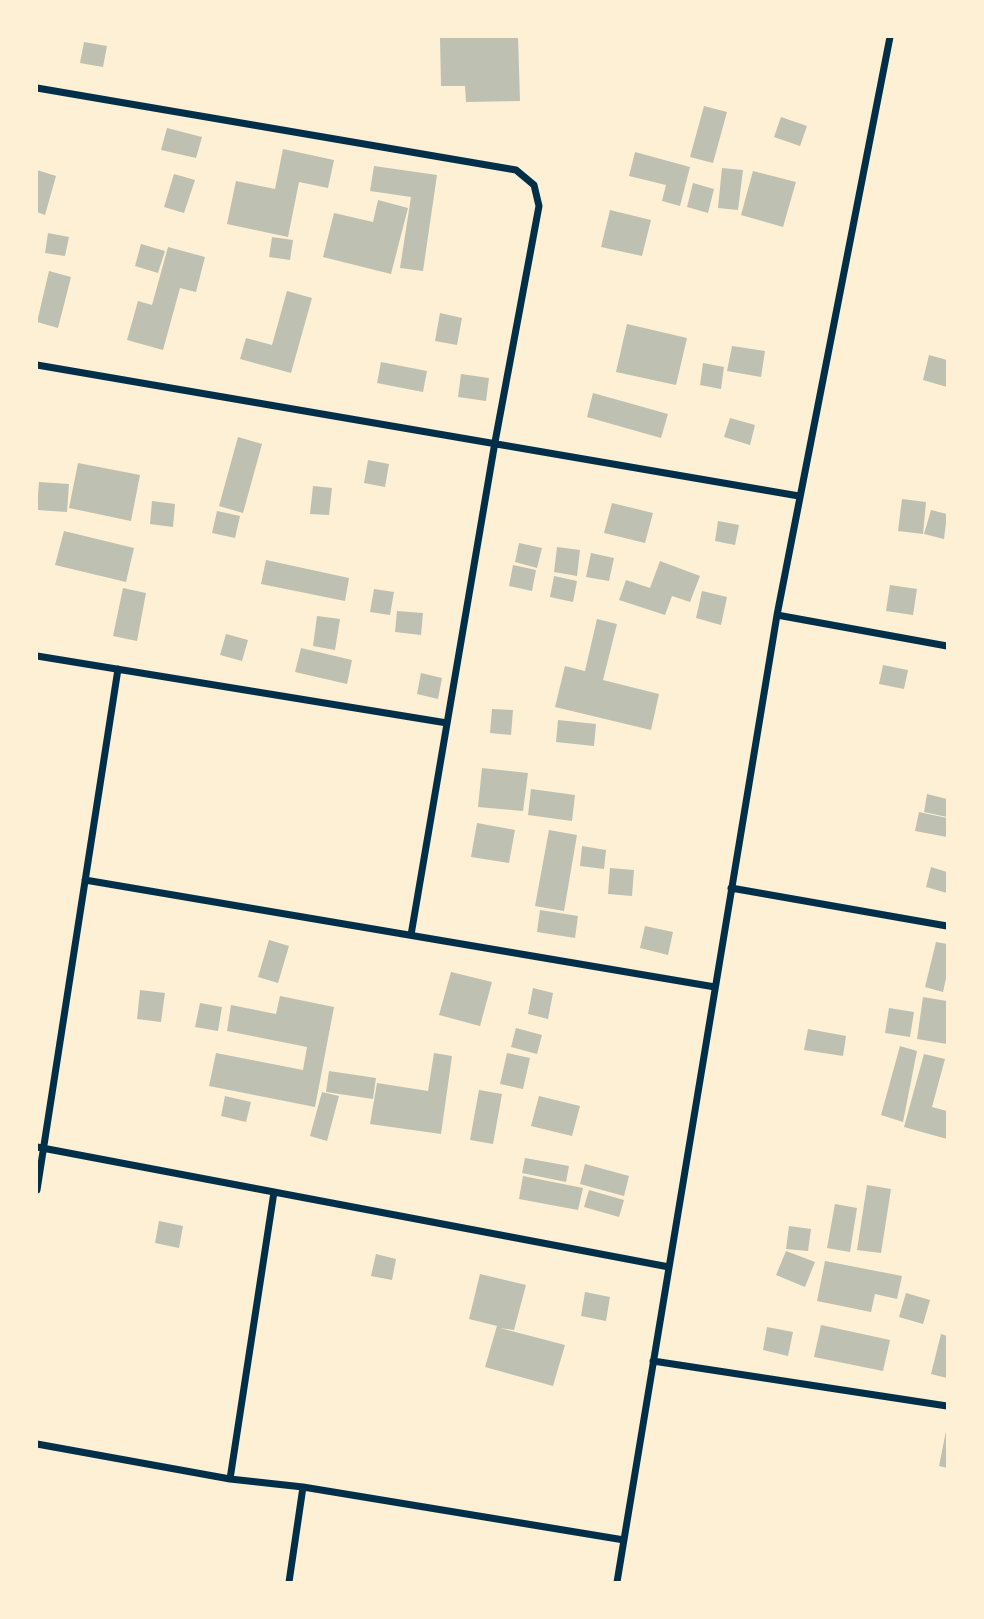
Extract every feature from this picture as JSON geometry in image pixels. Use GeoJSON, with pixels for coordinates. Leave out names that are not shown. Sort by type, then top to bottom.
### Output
{"type":"FeatureCollection","features":[{"type":"Feature","properties":{"kind":"street"},"geometry":{"type":"LineString","coordinates":[[617,1582],[777,615],[890,37]]}},
{"type":"Feature","properties":{"kind":"street"},"geometry":{"type":"LineString","coordinates":[[37,88],[516,170],[534,184],[539,206],[495,442],[411,935]]}},
{"type":"Feature","properties":{"kind":"street"},"geometry":{"type":"LineString","coordinates":[[37,365],[799,496]]}},
{"type":"Feature","properties":{"kind":"street"},"geometry":{"type":"LineString","coordinates":[[777,615],[947,646]]}},
{"type":"Feature","properties":{"kind":"street"},"geometry":{"type":"LineString","coordinates":[[37,656],[447,723]]}},
{"type":"Feature","properties":{"kind":"street"},"geometry":{"type":"LineString","coordinates":[[37,1190],[40,1148],[118,669]]}},
{"type":"Feature","properties":{"kind":"street"},"geometry":{"type":"LineString","coordinates":[[85,880],[715,988]]}},
{"type":"Feature","properties":{"kind":"street"},"geometry":{"type":"LineString","coordinates":[[731,888],[947,926]]}},
{"type":"Feature","properties":{"kind":"street"},"geometry":{"type":"LineString","coordinates":[[40,1148],[668,1267]]}},
{"type":"Feature","properties":{"kind":"street"},"geometry":{"type":"LineString","coordinates":[[230,1479],[274,1192]]}},
{"type":"Feature","properties":{"kind":"street"},"geometry":{"type":"LineString","coordinates":[[653,1361],[947,1406]]}},
{"type":"Feature","properties":{"kind":"street"},"geometry":{"type":"LineString","coordinates":[[37,1444],[230,1479],[303,1487],[624,1540]]}},
{"type":"Feature","properties":{"kind":"street"},"geometry":{"type":"LineString","coordinates":[[289,1582],[303,1487]]}},
{"type":"Feature","properties":{"kind":"building"},"geometry":{"type":"Polygon","coordinates":[[[440,37],[518,37],[520,101],[466,102],[465,86],[441,86],[440,37]]]}},
{"type":"Feature","properties":{"kind":"building"},"geometry":{"type":"Polygon","coordinates":[[[84,42],[107,46],[103,67],[80,63],[84,42]]]}},
{"type":"Feature","properties":{"kind":"building"},"geometry":{"type":"Polygon","coordinates":[[[704,106],[727,112],[713,163],[690,157],[704,106]]]}},
{"type":"Feature","properties":{"kind":"building"},"geometry":{"type":"Polygon","coordinates":[[[781,117],[807,126],[800,146],[774,137],[781,117]]]}},
{"type":"Feature","properties":{"kind":"building"},"geometry":{"type":"Polygon","coordinates":[[[167,128],[202,137],[196,158],[161,150],[167,128]]]}},
{"type":"Feature","properties":{"kind":"building"},"geometry":{"type":"Polygon","coordinates":[[[283,149],[334,160],[328,188],[299,182],[288,237],[227,224],[236,181],[275,189],[283,149]]]}},
{"type":"Feature","properties":{"kind":"building"},"geometry":{"type":"Polygon","coordinates":[[[635,152],[690,167],[680,206],[662,201],[666,185],[629,176],[635,152]]]}},
{"type":"Feature","properties":{"kind":"building"},"geometry":{"type":"Polygon","coordinates":[[[374,166],[437,175],[423,271],[400,268],[411,197],[370,191],[374,166]]]}},
{"type":"Feature","properties":{"kind":"building"},"geometry":{"type":"Polygon","coordinates":[[[722,168],[743,170],[738,210],[718,208],[722,168]]]}},
{"type":"Feature","properties":{"kind":"building"},"geometry":{"type":"Polygon","coordinates":[[[37,170],[56,176],[45,215],[37,212],[37,170]]]}},
{"type":"Feature","properties":{"kind":"building"},"geometry":{"type":"Polygon","coordinates":[[[753,171],[796,182],[783,227],[741,215],[753,171]]]}},
{"type":"Feature","properties":{"kind":"building"},"geometry":{"type":"Polygon","coordinates":[[[174,174],[195,180],[184,213],[164,207],[174,174]]]}},
{"type":"Feature","properties":{"kind":"building"},"geometry":{"type":"Polygon","coordinates":[[[693,183],[714,189],[708,213],[687,207],[693,183]]]}},
{"type":"Feature","properties":{"kind":"building"},"geometry":{"type":"Polygon","coordinates":[[[378,200],[408,208],[391,274],[323,257],[334,213],[373,222],[378,200]]]}},
{"type":"Feature","properties":{"kind":"building"},"geometry":{"type":"Polygon","coordinates":[[[610,210],[651,220],[642,256],[601,247],[610,210]]]}},
{"type":"Feature","properties":{"kind":"building"},"geometry":{"type":"Polygon","coordinates":[[[48,233],[69,237],[65,256],[45,253],[48,233]]]}},
{"type":"Feature","properties":{"kind":"building"},"geometry":{"type":"Polygon","coordinates":[[[272,237],[293,240],[290,260],[269,257],[272,237]]]}},
{"type":"Feature","properties":{"kind":"building"},"geometry":{"type":"Polygon","coordinates":[[[141,244],[165,251],[158,273],[135,266],[141,244]]]}},
{"type":"Feature","properties":{"kind":"building"},"geometry":{"type":"Polygon","coordinates":[[[168,247],[205,257],[196,292],[180,288],[163,350],[127,340],[138,301],[152,305],[168,247]]]}},
{"type":"Feature","properties":{"kind":"building"},"geometry":{"type":"Polygon","coordinates":[[[49,271],[71,277],[58,328],[37,322],[49,271]]]}},
{"type":"Feature","properties":{"kind":"building"},"geometry":{"type":"Polygon","coordinates":[[[287,291],[312,298],[291,373],[240,359],[246,338],[272,345],[287,291]]]}},
{"type":"Feature","properties":{"kind":"building"},"geometry":{"type":"Polygon","coordinates":[[[440,313],[462,318],[457,345],[435,341],[440,313]]]}},
{"type":"Feature","properties":{"kind":"building"},"geometry":{"type":"Polygon","coordinates":[[[627,324],[687,338],[676,385],[616,372],[627,324]]]}},
{"type":"Feature","properties":{"kind":"building"},"geometry":{"type":"Polygon","coordinates":[[[732,346],[765,351],[761,377],[727,371],[732,346]]]}},
{"type":"Feature","properties":{"kind":"building"},"geometry":{"type":"Polygon","coordinates":[[[929,355],[947,360],[947,387],[923,380],[929,355]]]}},
{"type":"Feature","properties":{"kind":"building"},"geometry":{"type":"Polygon","coordinates":[[[381,362],[427,371],[423,392],[377,383],[381,362]]]}},
{"type":"Feature","properties":{"kind":"building"},"geometry":{"type":"Polygon","coordinates":[[[703,363],[724,367],[721,389],[700,385],[703,363]]]}},
{"type":"Feature","properties":{"kind":"building"},"geometry":{"type":"Polygon","coordinates":[[[461,374],[489,378],[486,401],[458,397],[461,374]]]}},
{"type":"Feature","properties":{"kind":"building"},"geometry":{"type":"Polygon","coordinates":[[[593,393],[668,414],[661,438],[587,417],[593,393]]]}},
{"type":"Feature","properties":{"kind":"building"},"geometry":{"type":"Polygon","coordinates":[[[730,418],[755,425],[750,445],[724,437],[730,418]]]}},
{"type":"Feature","properties":{"kind":"building"},"geometry":{"type":"Polygon","coordinates":[[[238,437],[262,444],[243,513],[219,506],[238,437]]]}},
{"type":"Feature","properties":{"kind":"building"},"geometry":{"type":"Polygon","coordinates":[[[368,460],[389,464],[385,487],[364,483],[368,460]]]}},
{"type":"Feature","properties":{"kind":"building"},"geometry":{"type":"Polygon","coordinates":[[[78,463],[140,475],[131,521],[69,508],[78,463]]]}},
{"type":"Feature","properties":{"kind":"building"},"geometry":{"type":"Polygon","coordinates":[[[39,482],[69,484],[67,512],[37,510],[39,482]]]}},
{"type":"Feature","properties":{"kind":"building"},"geometry":{"type":"Polygon","coordinates":[[[313,486],[332,488],[329,515],[310,514],[313,486]]]}},
{"type":"Feature","properties":{"kind":"building"},"geometry":{"type":"Polygon","coordinates":[[[902,499],[926,502],[923,534],[898,531],[902,499]]]}},
{"type":"Feature","properties":{"kind":"building"},"geometry":{"type":"Polygon","coordinates":[[[152,501],[175,504],[173,527],[150,524],[152,501]]]}},
{"type":"Feature","properties":{"kind":"building"},"geometry":{"type":"Polygon","coordinates":[[[612,503],[653,513],[645,543],[604,533],[612,503]]]}},
{"type":"Feature","properties":{"kind":"building"},"geometry":{"type":"Polygon","coordinates":[[[931,510],[947,514],[944,539],[924,534],[931,510]]]}},
{"type":"Feature","properties":{"kind":"building"},"geometry":{"type":"Polygon","coordinates":[[[217,511],[240,516],[235,538],[212,533],[217,511]]]}},
{"type":"Feature","properties":{"kind":"building"},"geometry":{"type":"Polygon","coordinates":[[[718,521],[739,525],[735,545],[715,541],[718,521]]]}},
{"type":"Feature","properties":{"kind":"building"},"geometry":{"type":"Polygon","coordinates":[[[64,531],[134,548],[126,582],[55,565],[64,531]]]}},
{"type":"Feature","properties":{"kind":"building"},"geometry":{"type":"Polygon","coordinates":[[[519,543],[542,548],[537,568],[515,562],[519,543]]]}},
{"type":"Feature","properties":{"kind":"building"},"geometry":{"type":"Polygon","coordinates":[[[557,547],[580,550],[577,576],[554,572],[557,547]]]}},
{"type":"Feature","properties":{"kind":"building"},"geometry":{"type":"Polygon","coordinates":[[[591,553],[614,558],[609,581],[586,577],[591,553]]]}},
{"type":"Feature","properties":{"kind":"building"},"geometry":{"type":"Polygon","coordinates":[[[266,560],[349,578],[345,601],[261,584],[266,560]]]}},
{"type":"Feature","properties":{"kind":"building"},"geometry":{"type":"Polygon","coordinates":[[[660,561],[700,576],[690,602],[672,596],[665,615],[619,600],[626,580],[650,588],[660,561]]]}},
{"type":"Feature","properties":{"kind":"building"},"geometry":{"type":"Polygon","coordinates":[[[513,565],[536,570],[532,591],[509,586],[513,565]]]}},
{"type":"Feature","properties":{"kind":"building"},"geometry":{"type":"Polygon","coordinates":[[[554,576],[577,581],[573,602],[550,597],[554,576]]]}},
{"type":"Feature","properties":{"kind":"building"},"geometry":{"type":"Polygon","coordinates":[[[890,585],[917,589],[913,615],[886,611],[890,585]]]}},
{"type":"Feature","properties":{"kind":"building"},"geometry":{"type":"Polygon","coordinates":[[[123,588],[146,593],[137,641],[113,636],[123,588]]]}},
{"type":"Feature","properties":{"kind":"building"},"geometry":{"type":"Polygon","coordinates":[[[374,589],[394,592],[390,615],[370,612],[374,589]]]}},
{"type":"Feature","properties":{"kind":"building"},"geometry":{"type":"Polygon","coordinates":[[[702,591],[727,597],[721,625],[696,618],[702,591]]]}},
{"type":"Feature","properties":{"kind":"building"},"geometry":{"type":"Polygon","coordinates":[[[397,611],[423,613],[421,635],[395,632],[397,611]]]}},
{"type":"Feature","properties":{"kind":"building"},"geometry":{"type":"Polygon","coordinates":[[[317,616],[340,619],[335,650],[313,646],[317,616]]]}},
{"type":"Feature","properties":{"kind":"building"},"geometry":{"type":"Polygon","coordinates":[[[597,619],[617,624],[603,680],[659,694],[651,730],[555,707],[565,666],[585,671],[597,619]]]}},
{"type":"Feature","properties":{"kind":"building"},"geometry":{"type":"Polygon","coordinates":[[[226,634],[248,640],[242,661],[220,655],[226,634]]]}},
{"type":"Feature","properties":{"kind":"building"},"geometry":{"type":"Polygon","coordinates":[[[301,648],[352,660],[347,684],[295,672],[301,648]]]}},
{"type":"Feature","properties":{"kind":"building"},"geometry":{"type":"Polygon","coordinates":[[[883,665],[908,670],[904,689],[879,684],[883,665]]]}},
{"type":"Feature","properties":{"kind":"building"},"geometry":{"type":"Polygon","coordinates":[[[421,673],[442,678],[438,699],[417,694],[421,673]]]}},
{"type":"Feature","properties":{"kind":"building"},"geometry":{"type":"Polygon","coordinates":[[[492,709],[513,710],[511,735],[490,733],[492,709]]]}},
{"type":"Feature","properties":{"kind":"building"},"geometry":{"type":"Polygon","coordinates":[[[558,720],[596,724],[594,746],[556,742],[558,720]]]}},
{"type":"Feature","properties":{"kind":"building"},"geometry":{"type":"Polygon","coordinates":[[[482,768],[528,773],[523,811],[478,807],[482,768]]]}},
{"type":"Feature","properties":{"kind":"building"},"geometry":{"type":"Polygon","coordinates":[[[531,789],[575,795],[572,821],[528,815],[531,789]]]}},
{"type":"Feature","properties":{"kind":"building"},"geometry":{"type":"Polygon","coordinates":[[[927,794],[947,799],[947,817],[924,812],[927,794]]]}},
{"type":"Feature","properties":{"kind":"building"},"geometry":{"type":"Polygon","coordinates":[[[919,812],[947,818],[947,837],[915,831],[919,812]]]}},
{"type":"Feature","properties":{"kind":"building"},"geometry":{"type":"Polygon","coordinates":[[[477,823],[515,830],[509,863],[471,857],[477,823]]]}},
{"type":"Feature","properties":{"kind":"building"},"geometry":{"type":"Polygon","coordinates":[[[549,830],[577,835],[564,911],[535,906],[549,830]]]}},
{"type":"Feature","properties":{"kind":"building"},"geometry":{"type":"Polygon","coordinates":[[[582,846],[606,850],[604,869],[580,866],[582,846]]]}},
{"type":"Feature","properties":{"kind":"building"},"geometry":{"type":"Polygon","coordinates":[[[931,867],[947,872],[947,893],[926,887],[931,867]]]}},
{"type":"Feature","properties":{"kind":"building"},"geometry":{"type":"Polygon","coordinates":[[[610,868],[634,870],[632,896],[608,894],[610,868]]]}},
{"type":"Feature","properties":{"kind":"building"},"geometry":{"type":"Polygon","coordinates":[[[540,910],[578,916],[575,938],[537,932],[540,910]]]}},
{"type":"Feature","properties":{"kind":"building"},"geometry":{"type":"Polygon","coordinates":[[[645,926],[673,932],[668,955],[640,948],[645,926]]]}},
{"type":"Feature","properties":{"kind":"building"},"geometry":{"type":"Polygon","coordinates":[[[269,940],[289,946],[278,983],[258,977],[269,940]]]}},
{"type":"Feature","properties":{"kind":"building"},"geometry":{"type":"Polygon","coordinates":[[[936,942],[947,944],[947,974],[943,992],[925,987],[936,942]]]}},
{"type":"Feature","properties":{"kind":"building"},"geometry":{"type":"Polygon","coordinates":[[[451,972],[492,982],[480,1026],[439,1015],[451,972]]]}},
{"type":"Feature","properties":{"kind":"building"},"geometry":{"type":"Polygon","coordinates":[[[533,988],[553,993],[548,1019],[528,1014],[533,988]]]}},
{"type":"Feature","properties":{"kind":"building"},"geometry":{"type":"Polygon","coordinates":[[[140,990],[165,993],[161,1022],[137,1019],[140,990]]]}},
{"type":"Feature","properties":{"kind":"building"},"geometry":{"type":"Polygon","coordinates":[[[280,996],[334,1007],[315,1107],[209,1086],[216,1053],[303,1070],[307,1047],[227,1031],[231,1005],[276,1014],[280,996]]]}},
{"type":"Feature","properties":{"kind":"building"},"geometry":{"type":"Polygon","coordinates":[[[923,997],[947,1001],[947,1044],[917,1039],[923,997]]]}},
{"type":"Feature","properties":{"kind":"building"},"geometry":{"type":"Polygon","coordinates":[[[200,1003],[222,1007],[218,1031],[195,1027],[200,1003]]]}},
{"type":"Feature","properties":{"kind":"building"},"geometry":{"type":"Polygon","coordinates":[[[889,1008],[914,1012],[910,1037],[885,1033],[889,1008]]]}},
{"type":"Feature","properties":{"kind":"building"},"geometry":{"type":"Polygon","coordinates":[[[516,1028],[542,1035],[537,1054],[511,1047],[516,1028]]]}},
{"type":"Feature","properties":{"kind":"building"},"geometry":{"type":"Polygon","coordinates":[[[808,1029],[846,1036],[843,1056],[804,1050],[808,1029]]]}},
{"type":"Feature","properties":{"kind":"building"},"geometry":{"type":"Polygon","coordinates":[[[900,1046],[917,1051],[903,1122],[881,1115],[900,1046]]]}},
{"type":"Feature","properties":{"kind":"building"},"geometry":{"type":"Polygon","coordinates":[[[434,1053],[452,1056],[441,1134],[370,1124],[377,1083],[428,1091],[434,1053]]]}},
{"type":"Feature","properties":{"kind":"building"},"geometry":{"type":"Polygon","coordinates":[[[507,1053],[530,1058],[523,1089],[500,1084],[507,1053]]]}},
{"type":"Feature","properties":{"kind":"building"},"geometry":{"type":"Polygon","coordinates":[[[924,1054],[945,1059],[932,1107],[947,1111],[947,1139],[904,1127],[924,1054]]]}},
{"type":"Feature","properties":{"kind":"building"},"geometry":{"type":"Polygon","coordinates":[[[329,1071],[376,1078],[373,1099],[326,1092],[329,1071]]]}},
{"type":"Feature","properties":{"kind":"building"},"geometry":{"type":"Polygon","coordinates":[[[479,1090],[502,1094],[493,1144],[470,1140],[479,1090]]]}},
{"type":"Feature","properties":{"kind":"building"},"geometry":{"type":"Polygon","coordinates":[[[322,1092],[339,1096],[327,1141],[310,1136],[322,1092]]]}},
{"type":"Feature","properties":{"kind":"building"},"geometry":{"type":"Polygon","coordinates":[[[225,1096],[251,1102],[246,1122],[221,1116],[225,1096]]]}},
{"type":"Feature","properties":{"kind":"building"},"geometry":{"type":"Polygon","coordinates":[[[539,1096],[580,1106],[572,1136],[531,1126],[539,1096]]]}},
{"type":"Feature","properties":{"kind":"building"},"geometry":{"type":"Polygon","coordinates":[[[525,1158],[569,1166],[566,1182],[522,1173],[525,1158]]]}},
{"type":"Feature","properties":{"kind":"building"},"geometry":{"type":"Polygon","coordinates":[[[585,1164],[629,1176],[624,1196],[580,1184],[585,1164]]]}},
{"type":"Feature","properties":{"kind":"building"},"geometry":{"type":"Polygon","coordinates":[[[523,1176],[583,1188],[578,1210],[519,1199],[523,1176]]]}},
{"type":"Feature","properties":{"kind":"building"},"geometry":{"type":"Polygon","coordinates":[[[867,1185],[891,1189],[881,1253],[857,1250],[867,1185]]]}},
{"type":"Feature","properties":{"kind":"building"},"geometry":{"type":"Polygon","coordinates":[[[589,1190],[624,1200],[619,1217],[584,1207],[589,1190]]]}},
{"type":"Feature","properties":{"kind":"building"},"geometry":{"type":"Polygon","coordinates":[[[835,1204],[857,1208],[850,1252],[827,1248],[835,1204]]]}},
{"type":"Feature","properties":{"kind":"building"},"geometry":{"type":"Polygon","coordinates":[[[159,1221],[183,1226],[179,1248],[155,1243],[159,1221]]]}},
{"type":"Feature","properties":{"kind":"building"},"geometry":{"type":"Polygon","coordinates":[[[789,1226],[811,1229],[808,1251],[786,1249],[789,1226]]]}},
{"type":"Feature","properties":{"kind":"building"},"geometry":{"type":"Polygon","coordinates":[[[786,1251],[815,1262],[805,1287],[776,1275],[786,1251]]]}},
{"type":"Feature","properties":{"kind":"building"},"geometry":{"type":"Polygon","coordinates":[[[376,1254],[396,1259],[392,1280],[371,1276],[376,1254]]]}},
{"type":"Feature","properties":{"kind":"building"},"geometry":{"type":"Polygon","coordinates":[[[825,1261],[902,1276],[897,1299],[875,1294],[871,1312],[817,1301],[825,1261]]]}},
{"type":"Feature","properties":{"kind":"building"},"geometry":{"type":"Polygon","coordinates":[[[480,1274],[526,1285],[514,1330],[500,1328],[565,1345],[553,1386],[485,1367],[497,1326],[469,1319],[480,1274]]]}},
{"type":"Feature","properties":{"kind":"building"},"geometry":{"type":"Polygon","coordinates":[[[585,1292],[610,1297],[606,1321],[581,1316],[585,1292]]]}},
{"type":"Feature","properties":{"kind":"building"},"geometry":{"type":"Polygon","coordinates":[[[906,1293],[930,1300],[923,1324],[899,1317],[906,1293]]]}},
{"type":"Feature","properties":{"kind":"building"},"geometry":{"type":"Polygon","coordinates":[[[821,1325],[890,1340],[883,1371],[814,1357],[821,1325]]]}},
{"type":"Feature","properties":{"kind":"building"},"geometry":{"type":"Polygon","coordinates":[[[767,1327],[793,1332],[788,1356],[763,1350],[767,1327]]]}},
{"type":"Feature","properties":{"kind":"building"},"geometry":{"type":"Polygon","coordinates":[[[941,1334],[947,1336],[947,1378],[931,1374],[941,1334]]]}},
{"type":"Feature","properties":{"kind":"building"},"geometry":{"type":"Polygon","coordinates":[[[947,1431],[947,1468],[939,1466],[947,1431]]]}}]}
